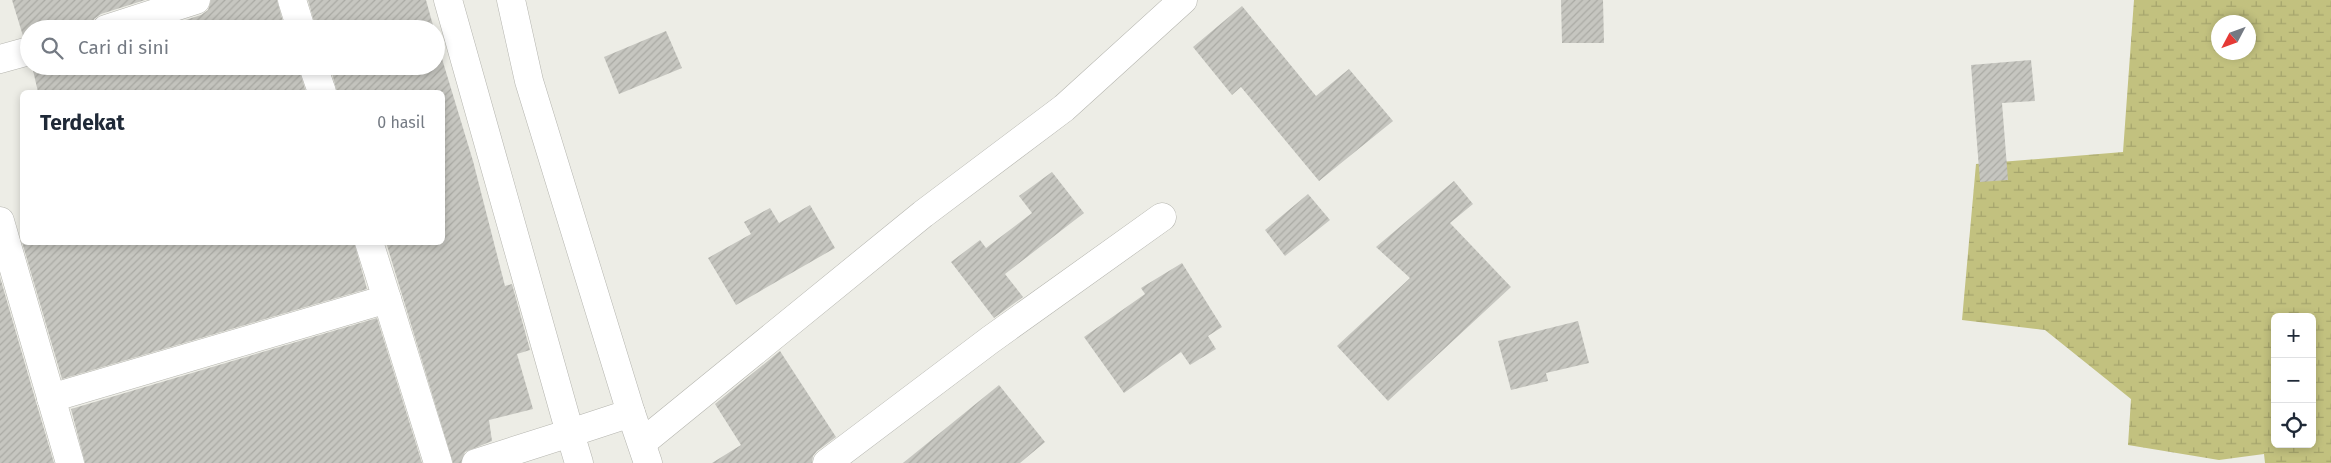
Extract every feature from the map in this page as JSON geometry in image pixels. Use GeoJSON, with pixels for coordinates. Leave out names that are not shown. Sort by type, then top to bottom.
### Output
{"type":"FeatureCollection","features":[{"type":"Feature","properties":{"kind":"street"},"geometry":{"type":"LineString","coordinates":[[134,20],[196,0]]}},
{"type":"Feature","properties":{"kind":"street"},"geometry":{"type":"LineString","coordinates":[[292,0],[298,20]]}},
{"type":"Feature","properties":{"kind":"street"},"geometry":{"type":"LineString","coordinates":[[448,0],[574,432],[579,463]]}},
{"type":"Feature","properties":{"kind":"street"},"geometry":{"type":"LineString","coordinates":[[511,0],[529,81],[627,415],[646,453],[923,214],[1064,108],[1183,0]]}},
{"type":"Feature","properties":{"kind":"street"},"geometry":{"type":"LineString","coordinates":[[0,59],[20,53]]}},
{"type":"Feature","properties":{"kind":"street"},"geometry":{"type":"LineString","coordinates":[[316,75],[321,90]]}},
{"type":"Feature","properties":{"kind":"street"},"geometry":{"type":"LineString","coordinates":[[828,463],[990,340],[1162,217]]}},
{"type":"Feature","properties":{"kind":"street"},"geometry":{"type":"LineString","coordinates":[[9,231],[51,398],[70,463]]}},
{"type":"Feature","properties":{"kind":"street"},"geometry":{"type":"LineString","coordinates":[[370,245],[438,463]]}},
{"type":"Feature","properties":{"kind":"street"},"geometry":{"type":"LineString","coordinates":[[51,398],[387,299]]}},
{"type":"Feature","properties":{"kind":"street"},"geometry":{"type":"LineString","coordinates":[[476,463],[627,415]]}},
{"type":"Feature","properties":{"kind":"green space"},"geometry":{"type":"Polygon","coordinates":[[[2134,0],[2331,0],[2331,463],[2265,463],[2264,454],[2219,460],[2128,445],[2131,399],[2045,330],[1962,320],[1976,164],[2123,152],[2134,0]]]}},
{"type":"Feature","properties":{"kind":"building"},"geometry":{"type":"Polygon","coordinates":[[[12,0],[145,0],[101,14],[94,20],[20,20],[20,26],[12,0]]]}},
{"type":"Feature","properties":{"kind":"building"},"geometry":{"type":"Polygon","coordinates":[[[211,0],[277,0],[283,20],[186,20],[201,15],[208,10],[211,0]]]}},
{"type":"Feature","properties":{"kind":"building"},"geometry":{"type":"Polygon","coordinates":[[[308,0],[426,0],[432,20],[314,20],[308,0]]]}},
{"type":"Feature","properties":{"kind":"building"},"geometry":{"type":"Polygon","coordinates":[[[1561,0],[1603,0],[1604,43],[1562,43],[1561,0]]]}},
{"type":"Feature","properties":{"kind":"building"},"geometry":{"type":"Polygon","coordinates":[[[1242,6],[1316,96],[1349,69],[1393,121],[1319,181],[1241,87],[1232,95],[1193,47],[1242,6]]]}},
{"type":"Feature","properties":{"kind":"building"},"geometry":{"type":"Polygon","coordinates":[[[666,31],[682,68],[619,94],[604,57],[666,31]]]}},
{"type":"Feature","properties":{"kind":"building"},"geometry":{"type":"Polygon","coordinates":[[[2031,60],[2035,101],[2002,103],[2008,180],[1980,182],[1971,65],[2031,60]]]}},
{"type":"Feature","properties":{"kind":"building"},"geometry":{"type":"Polygon","coordinates":[[[445,69],[473,161],[505,286],[512,284],[530,350],[517,354],[533,409],[489,420],[492,441],[465,452],[461,463],[453,463],[387,245],[445,245],[445,90],[336,90],[332,75],[445,75],[445,69]]]}},
{"type":"Feature","properties":{"kind":"building"},"geometry":{"type":"Polygon","coordinates":[[[34,75],[301,75],[305,90],[38,90],[34,75]]]}},
{"type":"Feature","properties":{"kind":"building"},"geometry":{"type":"Polygon","coordinates":[[[1052,172],[1084,213],[1005,274],[1023,297],[994,318],[951,262],[980,240],[986,248],[1032,213],[1019,196],[1052,172]]]}},
{"type":"Feature","properties":{"kind":"building"},"geometry":{"type":"Polygon","coordinates":[[[1454,181],[1473,204],[1450,223],[1511,287],[1388,401],[1337,346],[1410,278],[1376,247],[1454,181]]]}},
{"type":"Feature","properties":{"kind":"building"},"geometry":{"type":"Polygon","coordinates":[[[1308,194],[1330,220],[1285,256],[1265,230],[1308,194]]]}},
{"type":"Feature","properties":{"kind":"building"},"geometry":{"type":"Polygon","coordinates":[[[810,205],[835,248],[736,305],[708,258],[751,234],[744,222],[770,208],[779,223],[810,205]]]}},
{"type":"Feature","properties":{"kind":"building"},"geometry":{"type":"Polygon","coordinates":[[[23,245],[355,245],[367,289],[62,379],[23,245]]]}},
{"type":"Feature","properties":{"kind":"building"},"geometry":{"type":"Polygon","coordinates":[[[1182,263],[1222,327],[1208,336],[1216,349],[1190,365],[1181,352],[1124,393],[1084,337],[1145,294],[1141,288],[1182,263]]]}},
{"type":"Feature","properties":{"kind":"building"},"geometry":{"type":"Polygon","coordinates":[[[0,277],[36,402],[54,463],[0,463],[0,277]]]}},
{"type":"Feature","properties":{"kind":"building"},"geometry":{"type":"Polygon","coordinates":[[[377,318],[422,463],[85,463],[71,409],[377,318]]]}},
{"type":"Feature","properties":{"kind":"building"},"geometry":{"type":"Polygon","coordinates":[[[1578,321],[1589,363],[1546,373],[1548,381],[1511,390],[1498,341],[1578,321]]]}},
{"type":"Feature","properties":{"kind":"building"},"geometry":{"type":"Polygon","coordinates":[[[780,351],[836,437],[817,451],[813,456],[812,463],[712,463],[741,445],[715,404],[780,351]]]}},
{"type":"Feature","properties":{"kind":"building"},"geometry":{"type":"Polygon","coordinates":[[[999,385],[1045,442],[1020,463],[903,463],[999,385]]]}}]}
